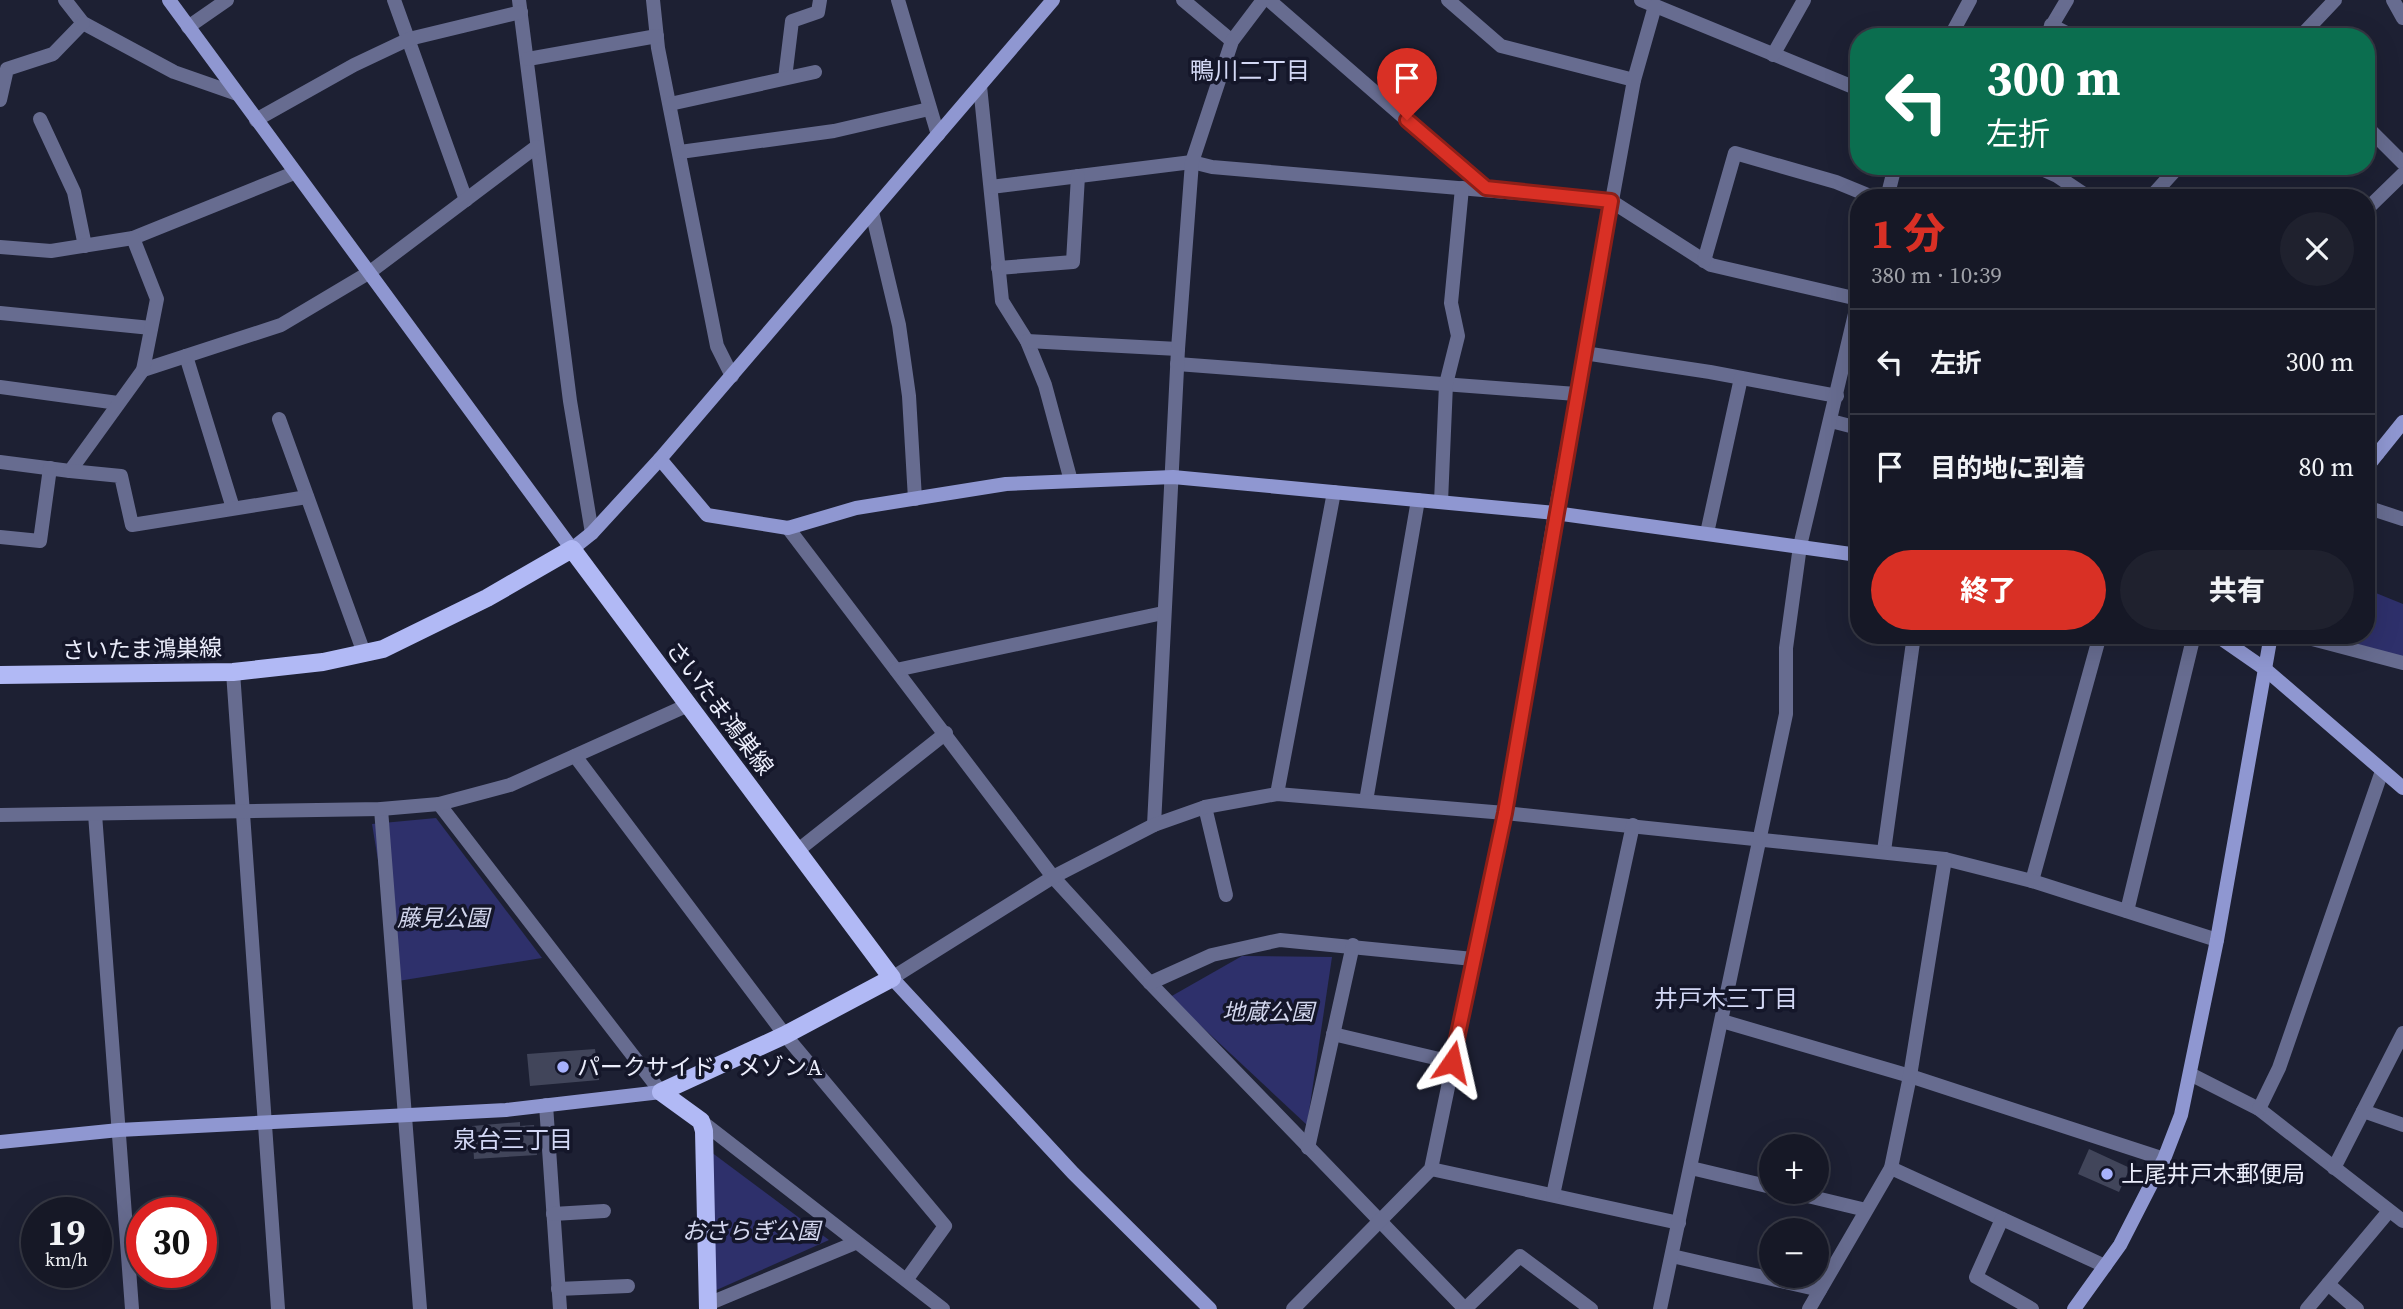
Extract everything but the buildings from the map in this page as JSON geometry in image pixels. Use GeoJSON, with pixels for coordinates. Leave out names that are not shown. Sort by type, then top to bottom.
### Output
{"type":"FeatureCollection","features":[{"type":"Feature","properties":{"kind":"main road","name":"さいたま鴻巣線"},"geometry":{"type":"LineString","coordinates":[[0,675],[233,672],[323,662],[383,649],[487,598],[572,549],[892,978]]}},
{"type":"Feature","properties":{"kind":"main road"},"geometry":{"type":"LineString","coordinates":[[708,1307],[704,1131],[701,1121],[661,1092],[785,1035],[892,978]]}},
{"type":"Feature","properties":{"kind":"street"},"geometry":{"type":"LineString","coordinates":[[65,0],[83,23],[174,72],[237,94]]}},
{"type":"Feature","properties":{"kind":"street"},"geometry":{"type":"LineString","coordinates":[[169,0],[572,549],[592,533],[660,460],[1053,0]]}},
{"type":"Feature","properties":{"kind":"street"},"geometry":{"type":"LineString","coordinates":[[188,27],[227,0]]}},
{"type":"Feature","properties":{"kind":"street"},"geometry":{"type":"LineString","coordinates":[[394,0],[466,200]]}},
{"type":"Feature","properties":{"kind":"street"},"geometry":{"type":"LineString","coordinates":[[653,0],[657,36],[717,346],[732,376]]}},
{"type":"Feature","properties":{"kind":"street"},"geometry":{"type":"LineString","coordinates":[[785,78],[792,21],[818,12],[820,0]]}},
{"type":"Feature","properties":{"kind":"street"},"geometry":{"type":"LineString","coordinates":[[898,0],[938,135]]}},
{"type":"Feature","properties":{"kind":"street"},"geometry":{"type":"LineString","coordinates":[[1183,0],[1232,41]]}},
{"type":"Feature","properties":{"kind":"street"},"geometry":{"type":"LineString","coordinates":[[1154,825],[1177,357],[1192,162],[1232,41],[1263,0]]}},
{"type":"Feature","properties":{"kind":"street"},"geometry":{"type":"LineString","coordinates":[[1269,0],[1486,188]]}},
{"type":"Feature","properties":{"kind":"street"},"geometry":{"type":"LineString","coordinates":[[1448,0],[1502,46],[1633,80]]}},
{"type":"Feature","properties":{"kind":"street"},"geometry":{"type":"LineString","coordinates":[[1773,55],[1804,0]]}},
{"type":"Feature","properties":{"kind":"street"},"geometry":{"type":"LineString","coordinates":[[1955,28],[1970,0]]}},
{"type":"Feature","properties":{"kind":"street"},"geometry":{"type":"LineString","coordinates":[[2050,28],[2067,0]]}},
{"type":"Feature","properties":{"kind":"street"},"geometry":{"type":"LineString","coordinates":[[2309,28],[2335,0]]}},
{"type":"Feature","properties":{"kind":"street"},"geometry":{"type":"LineString","coordinates":[[2393,0],[2403,18]]}},
{"type":"Feature","properties":{"kind":"street"},"geometry":{"type":"LineString","coordinates":[[1293,1309],[1431,1170],[1505,813],[1576,394],[1648,3],[1850,86]]}},
{"type":"Feature","properties":{"kind":"street"},"geometry":{"type":"LineString","coordinates":[[256,120],[354,65],[409,39],[520,6],[570,401],[592,533]]}},
{"type":"Feature","properties":{"kind":"street"},"geometry":{"type":"LineString","coordinates":[[0,100],[3,70],[53,54],[83,23]]}},
{"type":"Feature","properties":{"kind":"street"},"geometry":{"type":"LineString","coordinates":[[528,59],[657,36]]}},
{"type":"Feature","properties":{"kind":"street"},"geometry":{"type":"LineString","coordinates":[[670,104],[815,72]]}},
{"type":"Feature","properties":{"kind":"street"},"geometry":{"type":"LineString","coordinates":[[980,86],[1002,301],[1027,341],[1045,385],[1071,481]]}},
{"type":"Feature","properties":{"kind":"street"},"geometry":{"type":"LineString","coordinates":[[680,152],[834,131],[929,109]]}},
{"type":"Feature","properties":{"kind":"street"},"geometry":{"type":"LineString","coordinates":[[40,119],[75,192],[85,246]]}},
{"type":"Feature","properties":{"kind":"street"},"geometry":{"type":"LineString","coordinates":[[2375,136],[2403,163]]}},
{"type":"Feature","properties":{"kind":"street"},"geometry":{"type":"LineString","coordinates":[[143,370],[281,324],[370,272],[536,147]]}},
{"type":"Feature","properties":{"kind":"street"},"geometry":{"type":"LineString","coordinates":[[1704,261],[1735,153],[1852,189]]}},
{"type":"Feature","properties":{"kind":"street"},"geometry":{"type":"LineString","coordinates":[[991,187],[1192,162],[1212,167],[1486,188],[1611,201],[1711,265],[1850,298]]}},
{"type":"Feature","properties":{"kind":"street"},"geometry":{"type":"LineString","coordinates":[[0,247],[51,251],[133,239],[294,173]]}},
{"type":"Feature","properties":{"kind":"street"},"geometry":{"type":"LineString","coordinates":[[2375,201],[2403,174]]}},
{"type":"Feature","properties":{"kind":"street"},"geometry":{"type":"LineString","coordinates":[[2064,175],[2080,189]]}},
{"type":"Feature","properties":{"kind":"street"},"geometry":{"type":"LineString","coordinates":[[2158,189],[2171,175]]}},
{"type":"Feature","properties":{"kind":"street"},"geometry":{"type":"LineString","coordinates":[[999,268],[1073,262],[1078,176]]}},
{"type":"Feature","properties":{"kind":"street"},"geometry":{"type":"LineString","coordinates":[[1441,502],[1446,384],[1458,336],[1451,303],[1462,188]]}},
{"type":"Feature","properties":{"kind":"street"},"geometry":{"type":"LineString","coordinates":[[872,212],[899,325],[909,396],[915,499]]}},
{"type":"Feature","properties":{"kind":"street"},"geometry":{"type":"LineString","coordinates":[[71,471],[143,370],[157,299],[133,239]]}},
{"type":"Feature","properties":{"kind":"street"},"geometry":{"type":"LineString","coordinates":[[0,313],[151,328]]}},
{"type":"Feature","properties":{"kind":"street"},"geometry":{"type":"LineString","coordinates":[[1660,1309],[1786,714],[1786,648],[1800,546],[1850,337]]}},
{"type":"Feature","properties":{"kind":"street"},"geometry":{"type":"LineString","coordinates":[[1027,341],[1446,384],[1576,394]]}},
{"type":"Feature","properties":{"kind":"street"},"geometry":{"type":"LineString","coordinates":[[1584,353],[1837,396]]}},
{"type":"Feature","properties":{"kind":"street"},"geometry":{"type":"LineString","coordinates":[[186,356],[233,508]]}},
{"type":"Feature","properties":{"kind":"street"},"geometry":{"type":"LineString","coordinates":[[1707,533],[1741,378]]}},
{"type":"Feature","properties":{"kind":"street"},"geometry":{"type":"LineString","coordinates":[[0,387],[118,403]]}},
{"type":"Feature","properties":{"kind":"street"},"geometry":{"type":"LineString","coordinates":[[279,419],[364,653]]}},
{"type":"Feature","properties":{"kind":"street"},"geometry":{"type":"LineString","coordinates":[[1830,421],[1850,426]]}},
{"type":"Feature","properties":{"kind":"street"},"geometry":{"type":"LineString","coordinates":[[2375,446],[2403,422]]}},
{"type":"Feature","properties":{"kind":"street"},"geometry":{"type":"LineString","coordinates":[[660,460],[707,515],[788,528],[856,508],[1006,484],[1173,477],[1555,513],[1850,554]]}},
{"type":"Feature","properties":{"kind":"street"},"geometry":{"type":"LineString","coordinates":[[0,462],[121,476],[132,525],[307,498]]}},
{"type":"Feature","properties":{"kind":"street"},"geometry":{"type":"LineString","coordinates":[[0,537],[40,541],[50,468]]}},
{"type":"Feature","properties":{"kind":"street"},"geometry":{"type":"LineString","coordinates":[[1277,794],[1335,492]]}},
{"type":"Feature","properties":{"kind":"street"},"geometry":{"type":"LineString","coordinates":[[1366,801],[1418,500]]}},
{"type":"Feature","properties":{"kind":"street"},"geometry":{"type":"LineString","coordinates":[[2375,510],[2403,519]]}},
{"type":"Feature","properties":{"kind":"street"},"geometry":{"type":"LineString","coordinates":[[788,528],[1053,877],[1150,983],[1465,1309],[1520,1256],[1591,1309]]}},
{"type":"Feature","properties":{"kind":"street"},"geometry":{"type":"LineString","coordinates":[[896,670],[1163,613]]}},
{"type":"Feature","properties":{"kind":"street"},"geometry":{"type":"LineString","coordinates":[[1884,851],[1913,644]]}},
{"type":"Feature","properties":{"kind":"street"},"geometry":{"type":"LineString","coordinates":[[2032,881],[2097,644]]}},
{"type":"Feature","properties":{"kind":"street"},"geometry":{"type":"LineString","coordinates":[[2127,911],[2192,644]]}},
{"type":"Feature","properties":{"kind":"street"},"geometry":{"type":"LineString","coordinates":[[2232,644],[2265,669],[2403,788]]}},
{"type":"Feature","properties":{"kind":"street"},"geometry":{"type":"LineString","coordinates":[[2074,1309],[2120,1245],[2164,1159],[2181,1115],[2217,940],[2269,644]]}},
{"type":"Feature","properties":{"kind":"street"},"geometry":{"type":"LineString","coordinates":[[2331,644],[2403,663]]}},
{"type":"Feature","properties":{"kind":"street"},"geometry":{"type":"LineString","coordinates":[[233,672],[278,1309]]}},
{"type":"Feature","properties":{"kind":"street"},"geometry":{"type":"LineString","coordinates":[[0,815],[381,809],[439,804],[510,785],[688,705]]}},
{"type":"Feature","properties":{"kind":"street"},"geometry":{"type":"LineString","coordinates":[[797,851],[946,733]]}},
{"type":"Feature","properties":{"kind":"street"},"geometry":{"type":"LineString","coordinates":[[575,756],[785,1035],[946,1226],[907,1279]]}},
{"type":"Feature","properties":{"kind":"street"},"geometry":{"type":"LineString","coordinates":[[2259,1109],[2279,1068],[2382,771]]}},
{"type":"Feature","properties":{"kind":"street"},"geometry":{"type":"LineString","coordinates":[[1210,1309],[1073,1173],[892,978],[1053,877],[1154,825],[1205,807],[1277,794],[1633,825],[1884,851],[1945,859],[2032,881],[2217,940]]}},
{"type":"Feature","properties":{"kind":"street"},"geometry":{"type":"LineString","coordinates":[[439,804],[661,1092]]}},
{"type":"Feature","properties":{"kind":"street"},"geometry":{"type":"LineString","coordinates":[[1205,807],[1226,895]]}},
{"type":"Feature","properties":{"kind":"street"},"geometry":{"type":"LineString","coordinates":[[381,809],[407,1114],[420,1309]]}},
{"type":"Feature","properties":{"kind":"street"},"geometry":{"type":"LineString","coordinates":[[95,814],[132,1309]]}},
{"type":"Feature","properties":{"kind":"street"},"geometry":{"type":"LineString","coordinates":[[1553,1195],[1633,825]]}},
{"type":"Feature","properties":{"kind":"street"},"geometry":{"type":"LineString","coordinates":[[1809,1309],[1891,1168],[1910,1076],[1945,859]]}},
{"type":"Feature","properties":{"kind":"street"},"geometry":{"type":"LineString","coordinates":[[1150,983],[1212,955],[1280,940],[1353,945],[1473,959]]}},
{"type":"Feature","properties":{"kind":"street"},"geometry":{"type":"LineString","coordinates":[[1308,1148],[1353,945]]}},
{"type":"Feature","properties":{"kind":"street"},"geometry":{"type":"LineString","coordinates":[[1722,1021],[1910,1076],[2164,1159]]}},
{"type":"Feature","properties":{"kind":"street"},"geometry":{"type":"LineString","coordinates":[[2334,1168],[2403,1033]]}},
{"type":"Feature","properties":{"kind":"street"},"geometry":{"type":"LineString","coordinates":[[1333,1034],[1452,1062]]}},
{"type":"Feature","properties":{"kind":"street"},"geometry":{"type":"LineString","coordinates":[[2190,1074],[2259,1109],[2403,1221]]}},
{"type":"Feature","properties":{"kind":"street"},"geometry":{"type":"LineString","coordinates":[[0,1142],[119,1130],[546,1105],[661,1092]]}},
{"type":"Feature","properties":{"kind":"street"},"geometry":{"type":"LineString","coordinates":[[546,1105],[560,1309]]}},
{"type":"Feature","properties":{"kind":"street"},"geometry":{"type":"LineString","coordinates":[[2363,1111],[2403,1125]]}},
{"type":"Feature","properties":{"kind":"street"},"geometry":{"type":"LineString","coordinates":[[701,1121],[943,1309]]}},
{"type":"Feature","properties":{"kind":"street"},"geometry":{"type":"LineString","coordinates":[[1690,1168],[1759,1184]]}},
{"type":"Feature","properties":{"kind":"street"},"geometry":{"type":"LineString","coordinates":[[1891,1168],[2105,1266]]}},
{"type":"Feature","properties":{"kind":"street"},"geometry":{"type":"LineString","coordinates":[[1431,1170],[1679,1223]]}},
{"type":"Feature","properties":{"kind":"street"},"geometry":{"type":"LineString","coordinates":[[1829,1201],[1866,1210]]}},
{"type":"Feature","properties":{"kind":"street"},"geometry":{"type":"LineString","coordinates":[[554,1214],[604,1211]]}},
{"type":"Feature","properties":{"kind":"street"},"geometry":{"type":"LineString","coordinates":[[2307,1309],[2389,1211]]}},
{"type":"Feature","properties":{"kind":"street"},"geometry":{"type":"LineString","coordinates":[[2002,1219],[1976,1277],[2032,1309]]}},
{"type":"Feature","properties":{"kind":"street"},"geometry":{"type":"LineString","coordinates":[[708,1307],[855,1242]]}},
{"type":"Feature","properties":{"kind":"street"},"geometry":{"type":"LineString","coordinates":[[1672,1256],[1820,1290]]}},
{"type":"Feature","properties":{"kind":"street"},"geometry":{"type":"LineString","coordinates":[[2328,1284],[2357,1309]]}},
{"type":"Feature","properties":{"kind":"street"},"geometry":{"type":"LineString","coordinates":[[558,1289],[628,1286]]}},
{"type":"Feature","properties":{"kind":"green space"},"geometry":{"type":"Polygon","coordinates":[[[2375,593],[2403,604],[2403,657],[2349,644],[2375,644],[2375,593]]]}},
{"type":"Feature","properties":{"kind":"green space","name":"藤見公園"},"geometry":{"type":"Polygon","coordinates":[[[436,818],[542,958],[398,981],[372,824],[436,818]]]}},
{"type":"Feature","properties":{"kind":"green space","name":"地蔵公園"},"geometry":{"type":"Polygon","coordinates":[[[1242,956],[1332,957],[1307,1125],[1170,997],[1242,956]]]}},
{"type":"Feature","properties":{"kind":"green space","name":"おさらぎ公園"},"geometry":{"type":"Polygon","coordinates":[[[707,1149],[829,1240],[712,1292],[707,1149]]]}},
{"type":"Feature","properties":{"kind":"place","name":"パークサイド・メゾンA"},"geometry":{"type":"Point","coordinates":[563,1067]}},
{"type":"Feature","properties":{"kind":"place","name":"上尾井戸木郵便局"},"geometry":{"type":"Point","coordinates":[2107,1174]}},
{"type":"Feature","properties":{"kind":"district","name":"鴨川二丁目"},"geometry":{"type":"Point","coordinates":[1250,70]}},
{"type":"Feature","properties":{"kind":"district","name":"井戸木三丁目"},"geometry":{"type":"Point","coordinates":[1726,998]}},
{"type":"Feature","properties":{"kind":"district","name":"泉台三丁目"},"geometry":{"type":"Point","coordinates":[513,1139]}},
{"type":"Feature","properties":{"kind":"route"},"geometry":{"type":"LineString","coordinates":[[1407,120],[1486,188],[1611,201],[1505,813],[1452,1062]]}}]}
